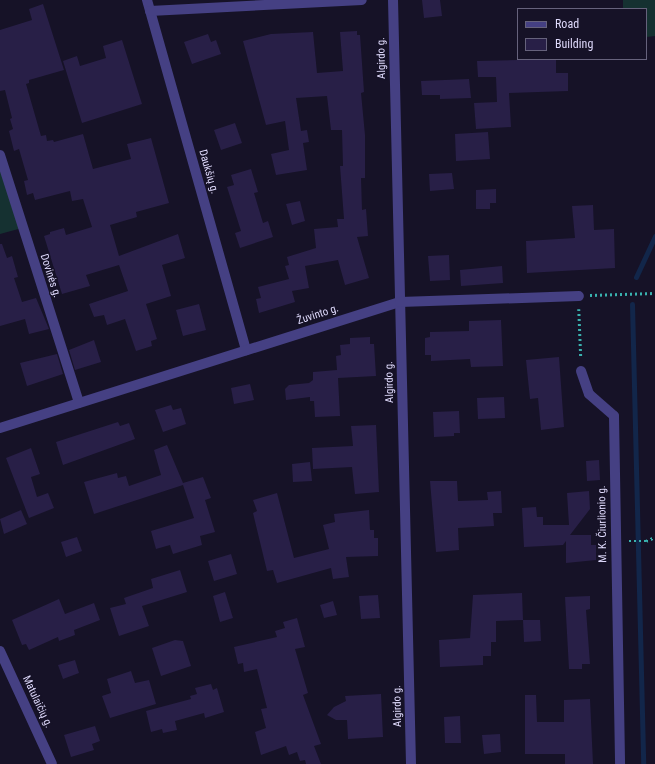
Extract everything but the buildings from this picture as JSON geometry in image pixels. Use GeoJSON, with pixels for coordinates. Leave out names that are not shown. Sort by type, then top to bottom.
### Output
{"type":"FeatureCollection","features":[{"type":"Feature","properties":{"kind":"street","name":"Daukšių g."},"geometry":{"type":"LineString","coordinates":[[147,0],[246,350]]}},
{"type":"Feature","properties":{"kind":"street"},"geometry":{"type":"LineString","coordinates":[[150,11],[362,0]]}},
{"type":"Feature","properties":{"kind":"street","name":"Algirdo g."},"geometry":{"type":"LineString","coordinates":[[393,0],[411,764]]}},
{"type":"Feature","properties":{"kind":"street","name":"Dovinės g."},"geometry":{"type":"LineString","coordinates":[[0,155],[79,403]]}},
{"type":"Feature","properties":{"kind":"street","name":"Žuvinto g."},"geometry":{"type":"LineString","coordinates":[[0,428],[400,302],[579,296]]}},
{"type":"Feature","properties":{"kind":"street","name":"M. K. Čiurlionio g."},"geometry":{"type":"LineString","coordinates":[[581,371],[589,394],[614,416],[620,764]]}},
{"type":"Feature","properties":{"kind":"street","name":"Matulaičių g."},"geometry":{"type":"LineString","coordinates":[[0,651],[52,764]]}},
{"type":"Feature","properties":{"kind":"path"},"geometry":{"type":"LineString","coordinates":[[581,371],[579,296],[655,293]]}},
{"type":"Feature","properties":{"kind":"path"},"geometry":{"type":"LineString","coordinates":[[627,541],[646,541],[655,537]]}},
{"type":"Feature","properties":{"kind":"green space"},"geometry":{"type":"Polygon","coordinates":[[[623,0],[655,0],[655,36],[647,37],[647,8],[623,8],[623,0]]]}},
{"type":"Feature","properties":{"kind":"green space"},"geometry":{"type":"Polygon","coordinates":[[[0,155],[22,228],[0,234],[0,155]]]}},
{"type":"Feature","properties":{"kind":"waterway"},"geometry":{"type":"LineString","coordinates":[[636,277],[655,236]]}},
{"type":"Feature","properties":{"kind":"waterway"},"geometry":{"type":"LineString","coordinates":[[632,304],[643,764]]}}]}
